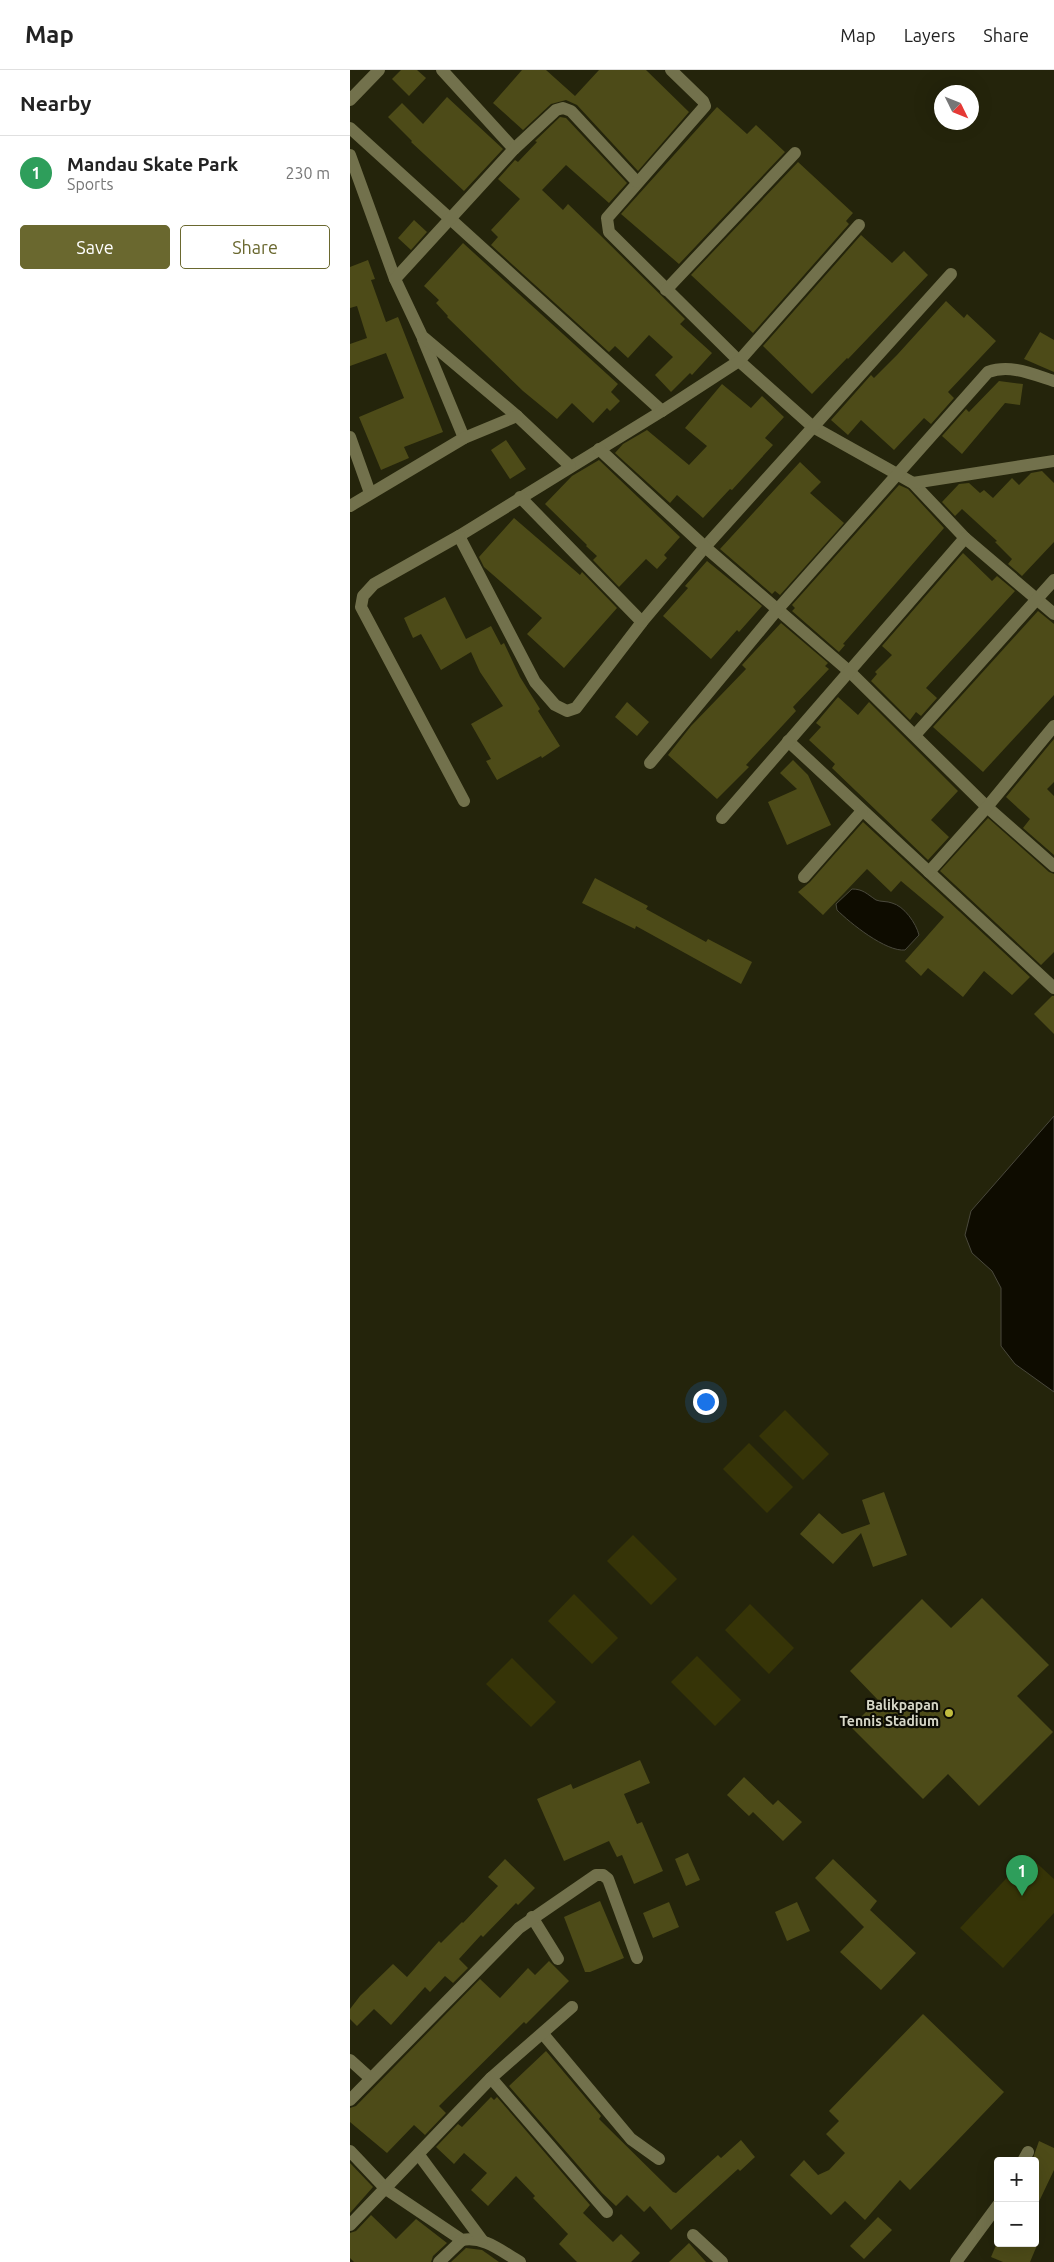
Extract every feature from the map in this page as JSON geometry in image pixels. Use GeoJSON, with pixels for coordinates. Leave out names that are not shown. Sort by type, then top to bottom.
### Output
{"type":"FeatureCollection","features":[{"type":"Feature","properties":{"kind":"street"},"geometry":{"type":"LineString","coordinates":[[350,100],[379,70]]}},
{"type":"Feature","properties":{"kind":"street"},"geometry":{"type":"LineString","coordinates":[[442,70],[514,149]]}},
{"type":"Feature","properties":{"kind":"street"},"geometry":{"type":"LineString","coordinates":[[671,70],[703,101],[705,106],[607,218],[609,232],[739,361],[813,427],[913,483],[965,538],[1054,614]]}},
{"type":"Feature","properties":{"kind":"street"},"geometry":{"type":"LineString","coordinates":[[395,279],[514,149],[556,110],[563,108],[571,112],[637,182]]}},
{"type":"Feature","properties":{"kind":"street"},"geometry":{"type":"LineString","coordinates":[[350,128],[662,412]]}},
{"type":"Feature","properties":{"kind":"street"},"geometry":{"type":"LineString","coordinates":[[666,290],[795,153]]}},
{"type":"Feature","properties":{"kind":"street"},"geometry":{"type":"LineString","coordinates":[[350,155],[395,279],[422,336],[464,438]]}},
{"type":"Feature","properties":{"kind":"street"},"geometry":{"type":"LineString","coordinates":[[464,801],[360,607],[363,596],[374,584],[458,536],[520,496],[662,412],[739,361],[859,225]]}},
{"type":"Feature","properties":{"kind":"street"},"geometry":{"type":"LineString","coordinates":[[458,536],[535,682],[555,705],[567,712],[576,708],[642,622],[706,547],[951,274]]}},
{"type":"Feature","properties":{"kind":"street"},"geometry":{"type":"LineString","coordinates":[[422,336],[517,416],[570,466]]}},
{"type":"Feature","properties":{"kind":"street"},"geometry":{"type":"LineString","coordinates":[[650,763],[777,610],[988,372],[999,368],[1011,368],[1054,381]]}},
{"type":"Feature","properties":{"kind":"street"},"geometry":{"type":"LineString","coordinates":[[350,506],[464,438],[517,416]]}},
{"type":"Feature","properties":{"kind":"street"},"geometry":{"type":"LineString","coordinates":[[350,438],[370,493]]}},
{"type":"Feature","properties":{"kind":"street"},"geometry":{"type":"LineString","coordinates":[[599,449],[706,547],[850,672],[987,807],[1054,866]]}},
{"type":"Feature","properties":{"kind":"street"},"geometry":{"type":"LineString","coordinates":[[913,483],[1054,461]]}},
{"type":"Feature","properties":{"kind":"street"},"geometry":{"type":"LineString","coordinates":[[520,496],[642,622]]}},
{"type":"Feature","properties":{"kind":"street"},"geometry":{"type":"LineString","coordinates":[[722,818],[965,538]]}},
{"type":"Feature","properties":{"kind":"street"},"geometry":{"type":"LineString","coordinates":[[916,735],[1054,580]]}},
{"type":"Feature","properties":{"kind":"street"},"geometry":{"type":"LineString","coordinates":[[929,872],[1053,730]]}},
{"type":"Feature","properties":{"kind":"street"},"geometry":{"type":"LineString","coordinates":[[788,741],[1054,988]]}},
{"type":"Feature","properties":{"kind":"street"},"geometry":{"type":"LineString","coordinates":[[804,877],[862,811]]}},
{"type":"Feature","properties":{"kind":"street"},"geometry":{"type":"LineString","coordinates":[[350,2100],[532,1917],[596,1875],[603,1875],[608,1879],[637,1958]]}},
{"type":"Feature","properties":{"kind":"street"},"geometry":{"type":"LineString","coordinates":[[532,1917],[558,1959]]}},
{"type":"Feature","properties":{"kind":"street"},"geometry":{"type":"LineString","coordinates":[[350,2225],[491,2078],[572,2007]]}},
{"type":"Feature","properties":{"kind":"street"},"geometry":{"type":"LineString","coordinates":[[543,2034],[631,2138],[658,2160]]}},
{"type":"Feature","properties":{"kind":"street"},"geometry":{"type":"LineString","coordinates":[[350,2060],[370,2078]]}},
{"type":"Feature","properties":{"kind":"street"},"geometry":{"type":"LineString","coordinates":[[491,2078],[607,2212]]}},
{"type":"Feature","properties":{"kind":"street"},"geometry":{"type":"LineString","coordinates":[[350,2151],[386,2189],[462,2240]]}},
{"type":"Feature","properties":{"kind":"street"},"geometry":{"type":"LineString","coordinates":[[419,2155],[482,2240]]}},
{"type":"Feature","properties":{"kind":"street"},"geometry":{"type":"LineString","coordinates":[[956,2262],[994,2210]]}},
{"type":"Feature","properties":{"kind":"street"},"geometry":{"type":"LineString","coordinates":[[693,2235],[722,2262]]}},
{"type":"Feature","properties":{"kind":"street"},"geometry":{"type":"LineString","coordinates":[[439,2262],[462,2240],[473,2238],[482,2240],[520,2262]]}},
{"type":"Feature","properties":{"kind":"shaded area"},"geometry":{"type":"Polygon","coordinates":[[[852,889],[862,891],[876,900],[890,902],[901,908],[912,920],[919,935],[905,950],[888,946],[869,936],[837,910],[836,904],[852,889]]]}},
{"type":"Feature","properties":{"kind":"shaded area"},"geometry":{"type":"Polygon","coordinates":[[[1054,1116],[1054,1392],[1015,1364],[1001,1346],[1001,1288],[992,1271],[972,1253],[965,1235],[971,1211],[1054,1116]]]}},
{"type":"Feature","properties":{"kind":"shaded area"},"geometry":{"type":"Polygon","coordinates":[[[785,1410],[829,1454],[803,1480],[759,1436],[785,1410]]]}},
{"type":"Feature","properties":{"kind":"shaded area"},"geometry":{"type":"Polygon","coordinates":[[[749,1443],[793,1487],[767,1513],[723,1469],[749,1443]]]}},
{"type":"Feature","properties":{"kind":"shaded area"},"geometry":{"type":"Polygon","coordinates":[[[633,1535],[677,1579],[651,1605],[607,1561],[633,1535]]]}},
{"type":"Feature","properties":{"kind":"shaded area"},"geometry":{"type":"Polygon","coordinates":[[[574,1594],[618,1638],[592,1664],[548,1621],[574,1594]]]}},
{"type":"Feature","properties":{"kind":"shaded area"},"geometry":{"type":"Polygon","coordinates":[[[750,1604],[794,1648],[769,1674],[725,1630],[750,1604]]]}},
{"type":"Feature","properties":{"kind":"shaded area"},"geometry":{"type":"Polygon","coordinates":[[[697,1656],[741,1700],[715,1726],[671,1682],[697,1656]]]}},
{"type":"Feature","properties":{"kind":"shaded area"},"geometry":{"type":"Polygon","coordinates":[[[512,1658],[556,1702],[531,1727],[486,1684],[512,1658]]]}},
{"type":"Feature","properties":{"kind":"shaded area"},"geometry":{"type":"Polygon","coordinates":[[[1028,1855],[1054,1879],[1054,1913],[1003,1968],[960,1928],[1028,1855]]]}},
{"type":"Feature","properties":{"kind":"building"},"geometry":{"type":"Polygon","coordinates":[[[401,70],[417,70],[426,78],[409,96],[392,79],[401,70]]]}},
{"type":"Feature","properties":{"kind":"building"},"geometry":{"type":"Polygon","coordinates":[[[522,70],[546,70],[575,96],[599,70],[646,70],[689,112],[638,171],[577,105],[566,100],[551,104],[523,130],[493,103],[522,70]]]}},
{"type":"Feature","properties":{"kind":"building"},"geometry":{"type":"Polygon","coordinates":[[[447,97],[503,149],[464,191],[411,142],[388,117],[402,103],[423,124],[447,97]]]}},
{"type":"Feature","properties":{"kind":"building"},"geometry":{"type":"Polygon","coordinates":[[[717,107],[747,134],[756,125],[785,152],[679,264],[621,214],[717,107]]]}},
{"type":"Feature","properties":{"kind":"building"},"geometry":{"type":"Polygon","coordinates":[[[560,117],[566,118],[627,183],[609,203],[566,165],[542,190],[563,210],[568,204],[685,319],[680,324],[712,353],[692,375],[690,373],[671,392],[655,375],[673,357],[649,335],[628,358],[615,346],[609,352],[491,245],[498,237],[491,230],[520,199],[498,179],[515,160],[518,162],[537,142],[535,141],[560,117]]]}},
{"type":"Feature","properties":{"kind":"building"},"geometry":{"type":"Polygon","coordinates":[[[798,162],[853,213],[846,221],[849,224],[753,333],[691,275],[798,162]]]}},
{"type":"Feature","properties":{"kind":"building"},"geometry":{"type":"Polygon","coordinates":[[[414,220],[427,232],[411,250],[398,238],[414,220]]]}},
{"type":"Feature","properties":{"kind":"building"},"geometry":{"type":"Polygon","coordinates":[[[861,235],[892,263],[904,251],[928,275],[812,394],[763,346],[861,235]]]}},
{"type":"Feature","properties":{"kind":"building"},"geometry":{"type":"Polygon","coordinates":[[[463,243],[618,384],[611,392],[620,401],[610,411],[607,408],[593,423],[572,403],[557,419],[523,391],[447,317],[436,303],[439,300],[424,286],[463,243]]]}},
{"type":"Feature","properties":{"kind":"building"},"geometry":{"type":"Polygon","coordinates":[[[368,260],[375,279],[371,280],[386,322],[398,317],[443,432],[404,447],[409,458],[381,470],[359,417],[404,398],[386,353],[350,366],[350,344],[367,338],[357,306],[350,308],[350,267],[368,260]]]}},
{"type":"Feature","properties":{"kind":"building"},"geometry":{"type":"Polygon","coordinates":[[[946,301],[964,318],[967,314],[996,341],[948,392],[954,398],[931,424],[924,418],[894,450],[861,420],[848,435],[831,420],[871,375],[874,378],[946,301]]]}},
{"type":"Feature","properties":{"kind":"building"},"geometry":{"type":"Polygon","coordinates":[[[1040,332],[1054,340],[1054,372],[1024,359],[1040,332]]]}},
{"type":"Feature","properties":{"kind":"building"},"geometry":{"type":"Polygon","coordinates":[[[999,381],[1023,384],[1020,405],[1005,403],[962,454],[942,436],[966,409],[969,412],[999,381]]]}},
{"type":"Feature","properties":{"kind":"building"},"geometry":{"type":"Polygon","coordinates":[[[722,384],[751,408],[762,396],[784,417],[765,438],[773,445],[732,490],[730,489],[703,518],[677,495],[670,503],[615,453],[623,444],[647,430],[689,465],[707,446],[685,428],[722,384]]]}},
{"type":"Feature","properties":{"kind":"building"},"geometry":{"type":"Polygon","coordinates":[[[506,440],[526,469],[510,479],[491,450],[506,440]]]}},
{"type":"Feature","properties":{"kind":"building"},"geometry":{"type":"Polygon","coordinates":[[[599,460],[680,537],[664,555],[667,558],[657,569],[646,559],[619,587],[593,560],[597,556],[545,504],[572,476],[599,460]]]}},
{"type":"Feature","properties":{"kind":"building"},"geometry":{"type":"Polygon","coordinates":[[[800,462],[821,482],[810,493],[844,523],[780,595],[775,591],[772,594],[720,549],[800,462]]]}},
{"type":"Feature","properties":{"kind":"building"},"geometry":{"type":"Polygon","coordinates":[[[1042,471],[1054,483],[1054,542],[1022,576],[1008,564],[1012,559],[995,542],[997,541],[962,509],[955,516],[942,502],[959,484],[969,483],[980,493],[984,490],[993,498],[1012,478],[1019,485],[1031,473],[1042,471]]]}},
{"type":"Feature","properties":{"kind":"building"},"geometry":{"type":"Polygon","coordinates":[[[899,485],[908,489],[944,528],[843,644],[845,645],[839,652],[792,611],[795,608],[792,605],[899,485]]]}},
{"type":"Feature","properties":{"kind":"building"},"geometry":{"type":"Polygon","coordinates":[[[514,518],[580,575],[582,572],[617,608],[564,668],[527,634],[542,618],[484,567],[479,557],[514,518]]]}},
{"type":"Feature","properties":{"kind":"building"},"geometry":{"type":"Polygon","coordinates":[[[963,553],[992,581],[997,576],[1015,591],[926,688],[937,698],[921,716],[916,712],[910,720],[871,681],[877,674],[875,672],[892,655],[882,646],[963,553]]]}},
{"type":"Feature","properties":{"kind":"building"},"geometry":{"type":"Polygon","coordinates":[[[707,561],[762,606],[711,659],[663,616],[688,588],[685,586],[707,561]]]}},
{"type":"Feature","properties":{"kind":"building"},"geometry":{"type":"Polygon","coordinates":[[[445,597],[466,639],[491,626],[501,645],[504,643],[520,677],[540,709],[538,711],[560,746],[542,758],[541,756],[497,780],[486,761],[491,759],[471,724],[503,706],[480,672],[471,652],[441,670],[421,634],[413,638],[404,618],[445,597]]]}},
{"type":"Feature","properties":{"kind":"building"},"geometry":{"type":"Polygon","coordinates":[[[1038,611],[1054,624],[1054,695],[983,772],[933,727],[1038,611]]]}},
{"type":"Feature","properties":{"kind":"building"},"geometry":{"type":"Polygon","coordinates":[[[781,623],[828,663],[825,666],[829,669],[793,707],[796,711],[746,765],[749,767],[717,799],[668,755],[691,726],[746,669],[742,665],[781,623]]]}},
{"type":"Feature","properties":{"kind":"building"},"geometry":{"type":"Polygon","coordinates":[[[838,697],[858,715],[869,702],[958,791],[931,820],[949,837],[928,860],[832,768],[835,764],[809,740],[821,727],[816,723],[838,697]]]}},
{"type":"Feature","properties":{"kind":"building"},"geometry":{"type":"Polygon","coordinates":[[[627,702],[649,722],[637,736],[615,717],[627,702]]]}},
{"type":"Feature","properties":{"kind":"building"},"geometry":{"type":"Polygon","coordinates":[[[1054,739],[1054,782],[1047,789],[1054,796],[1054,855],[1023,828],[1030,819],[1006,797],[1054,739]]]}},
{"type":"Feature","properties":{"kind":"building"},"geometry":{"type":"Polygon","coordinates":[[[793,760],[808,775],[831,825],[787,845],[768,802],[797,789],[780,773],[793,760]]]}},
{"type":"Feature","properties":{"kind":"building"},"geometry":{"type":"Polygon","coordinates":[[[988,818],[1049,872],[1054,874],[1054,952],[1041,965],[940,871],[988,818]]]}},
{"type":"Feature","properties":{"kind":"building"},"geometry":{"type":"Polygon","coordinates":[[[863,822],[1030,977],[1012,995],[984,971],[963,997],[928,968],[921,976],[905,961],[944,917],[901,881],[891,892],[867,869],[823,915],[798,892],[810,882],[863,822]]]}},
{"type":"Feature","properties":{"kind":"building"},"geometry":{"type":"Polygon","coordinates":[[[595,878],[648,906],[646,909],[706,942],[708,939],[752,962],[741,984],[636,926],[635,929],[582,903],[595,878]]]}},
{"type":"Feature","properties":{"kind":"building"},"geometry":{"type":"Polygon","coordinates":[[[1054,996],[1054,1034],[1034,1014],[1054,996]]]}},
{"type":"Feature","properties":{"kind":"building"},"geometry":{"type":"Polygon","coordinates":[[[884,1492],[907,1555],[873,1567],[861,1533],[833,1564],[800,1534],[819,1513],[842,1534],[870,1524],[862,1500],[884,1492]]]}},
{"type":"Feature","properties":{"kind":"building","name":"Balikpapan Tennis Stadium"},"geometry":{"type":"Polygon","coordinates":[[[982,1598],[1049,1665],[1017,1696],[1053,1732],[979,1806],[948,1774],[923,1799],[851,1727],[878,1700],[850,1671],[922,1599],[951,1628],[982,1598]]]}},
{"type":"Feature","properties":{"kind":"building"},"geometry":{"type":"Polygon","coordinates":[[[640,1760],[650,1783],[624,1794],[637,1824],[642,1822],[663,1871],[634,1884],[622,1855],[617,1857],[609,1841],[564,1861],[537,1799],[571,1784],[573,1789],[640,1760]]]}},
{"type":"Feature","properties":{"kind":"building"},"geometry":{"type":"Polygon","coordinates":[[[744,1777],[773,1805],[778,1800],[802,1822],[783,1841],[753,1812],[749,1816],[727,1795],[744,1777]]]}},
{"type":"Feature","properties":{"kind":"building"},"geometry":{"type":"Polygon","coordinates":[[[688,1853],[700,1880],[686,1886],[675,1859],[688,1853]]]}},
{"type":"Feature","properties":{"kind":"building"},"geometry":{"type":"Polygon","coordinates":[[[505,1859],[535,1888],[518,1905],[516,1903],[483,1937],[481,1935],[459,1959],[468,1968],[453,1983],[445,1976],[430,1992],[425,1987],[391,2025],[374,2009],[357,2026],[350,2019],[350,2009],[360,1996],[393,1964],[407,1977],[439,1941],[441,1943],[463,1923],[498,1886],[488,1877],[505,1859]]]}},
{"type":"Feature","properties":{"kind":"building"},"geometry":{"type":"Polygon","coordinates":[[[833,1859],[877,1901],[870,1910],[916,1953],[881,1990],[840,1952],[864,1927],[815,1878],[833,1859]]]}},
{"type":"Feature","properties":{"kind":"building"},"geometry":{"type":"Polygon","coordinates":[[[600,1901],[624,1958],[590,1972],[585,1972],[564,1917],[600,1901]]]}},
{"type":"Feature","properties":{"kind":"building"},"geometry":{"type":"Polygon","coordinates":[[[669,1902],[679,1927],[653,1938],[643,1913],[669,1902]]]}},
{"type":"Feature","properties":{"kind":"building"},"geometry":{"type":"Polygon","coordinates":[[[797,1902],[810,1931],[787,1941],[775,1912],[797,1902]]]}},
{"type":"Feature","properties":{"kind":"building"},"geometry":{"type":"Polygon","coordinates":[[[549,1961],[569,1981],[526,2024],[524,2022],[439,2106],[446,2113],[425,2135],[414,2125],[387,2153],[350,2122],[350,2108],[356,2106],[480,1979],[500,1998],[528,1968],[535,1975],[549,1961]]]}},
{"type":"Feature","properties":{"kind":"building"},"geometry":{"type":"Polygon","coordinates":[[[923,2014],[1004,2092],[910,2190],[900,2180],[865,2220],[845,2201],[831,2215],[790,2175],[804,2160],[818,2175],[829,2170],[845,2153],[826,2134],[839,2121],[829,2111],[923,2014]]]}},
{"type":"Feature","properties":{"kind":"building"},"geometry":{"type":"Polygon","coordinates":[[[546,2051],[601,2116],[599,2119],[673,2192],[676,2193],[718,2155],[721,2158],[741,2140],[755,2157],[740,2171],[738,2169],[671,2230],[650,2206],[644,2212],[627,2195],[616,2206],[602,2193],[509,2086],[546,2051]]]}},
{"type":"Feature","properties":{"kind":"building"},"geometry":{"type":"Polygon","coordinates":[[[491,2097],[494,2100],[497,2097],[590,2205],[583,2213],[613,2242],[621,2234],[640,2253],[631,2262],[577,2262],[559,2244],[568,2234],[533,2198],[535,2196],[516,2176],[488,2206],[471,2190],[487,2173],[464,2153],[454,2164],[436,2147],[458,2124],[462,2127],[491,2097]]]}},
{"type":"Feature","properties":{"kind":"building"},"geometry":{"type":"Polygon","coordinates":[[[1039,2141],[1054,2148],[1054,2170],[1039,2202],[1039,2157],[1033,2157],[1039,2141]]]}},
{"type":"Feature","properties":{"kind":"building"},"geometry":{"type":"Polygon","coordinates":[[[350,2163],[373,2187],[350,2213],[350,2163]]]}},
{"type":"Feature","properties":{"kind":"building"},"geometry":{"type":"Polygon","coordinates":[[[371,2215],[396,2239],[416,2219],[447,2243],[433,2256],[431,2262],[354,2262],[350,2258],[350,2233],[356,2231],[371,2215]]]}},
{"type":"Feature","properties":{"kind":"building"},"geometry":{"type":"Polygon","coordinates":[[[878,2217],[892,2230],[864,2259],[850,2246],[878,2217]]]}},
{"type":"Feature","properties":{"kind":"building"},"geometry":{"type":"Polygon","coordinates":[[[689,2243],[706,2262],[669,2262],[689,2243]]]}},
{"type":"Feature","properties":{"kind":"building"},"geometry":{"type":"Polygon","coordinates":[[[995,2247],[1036,2247],[1030,2262],[1003,2262],[991,2257],[995,2247]]]}},
{"type":"Feature","properties":{"kind":"building"},"geometry":{"type":"Polygon","coordinates":[[[466,2248],[482,2250],[499,2262],[451,2262],[466,2248]]]}},
{"type":"Feature","properties":{"kind":"place","name":"Balikpapan Tennis Stadium"},"geometry":{"type":"Point","coordinates":[949,1713]}},
{"type":"Feature","properties":{"kind":"place","name":"Mandau Skate Park"},"geometry":{"type":"Point","coordinates":[1022,1896]}}]}
